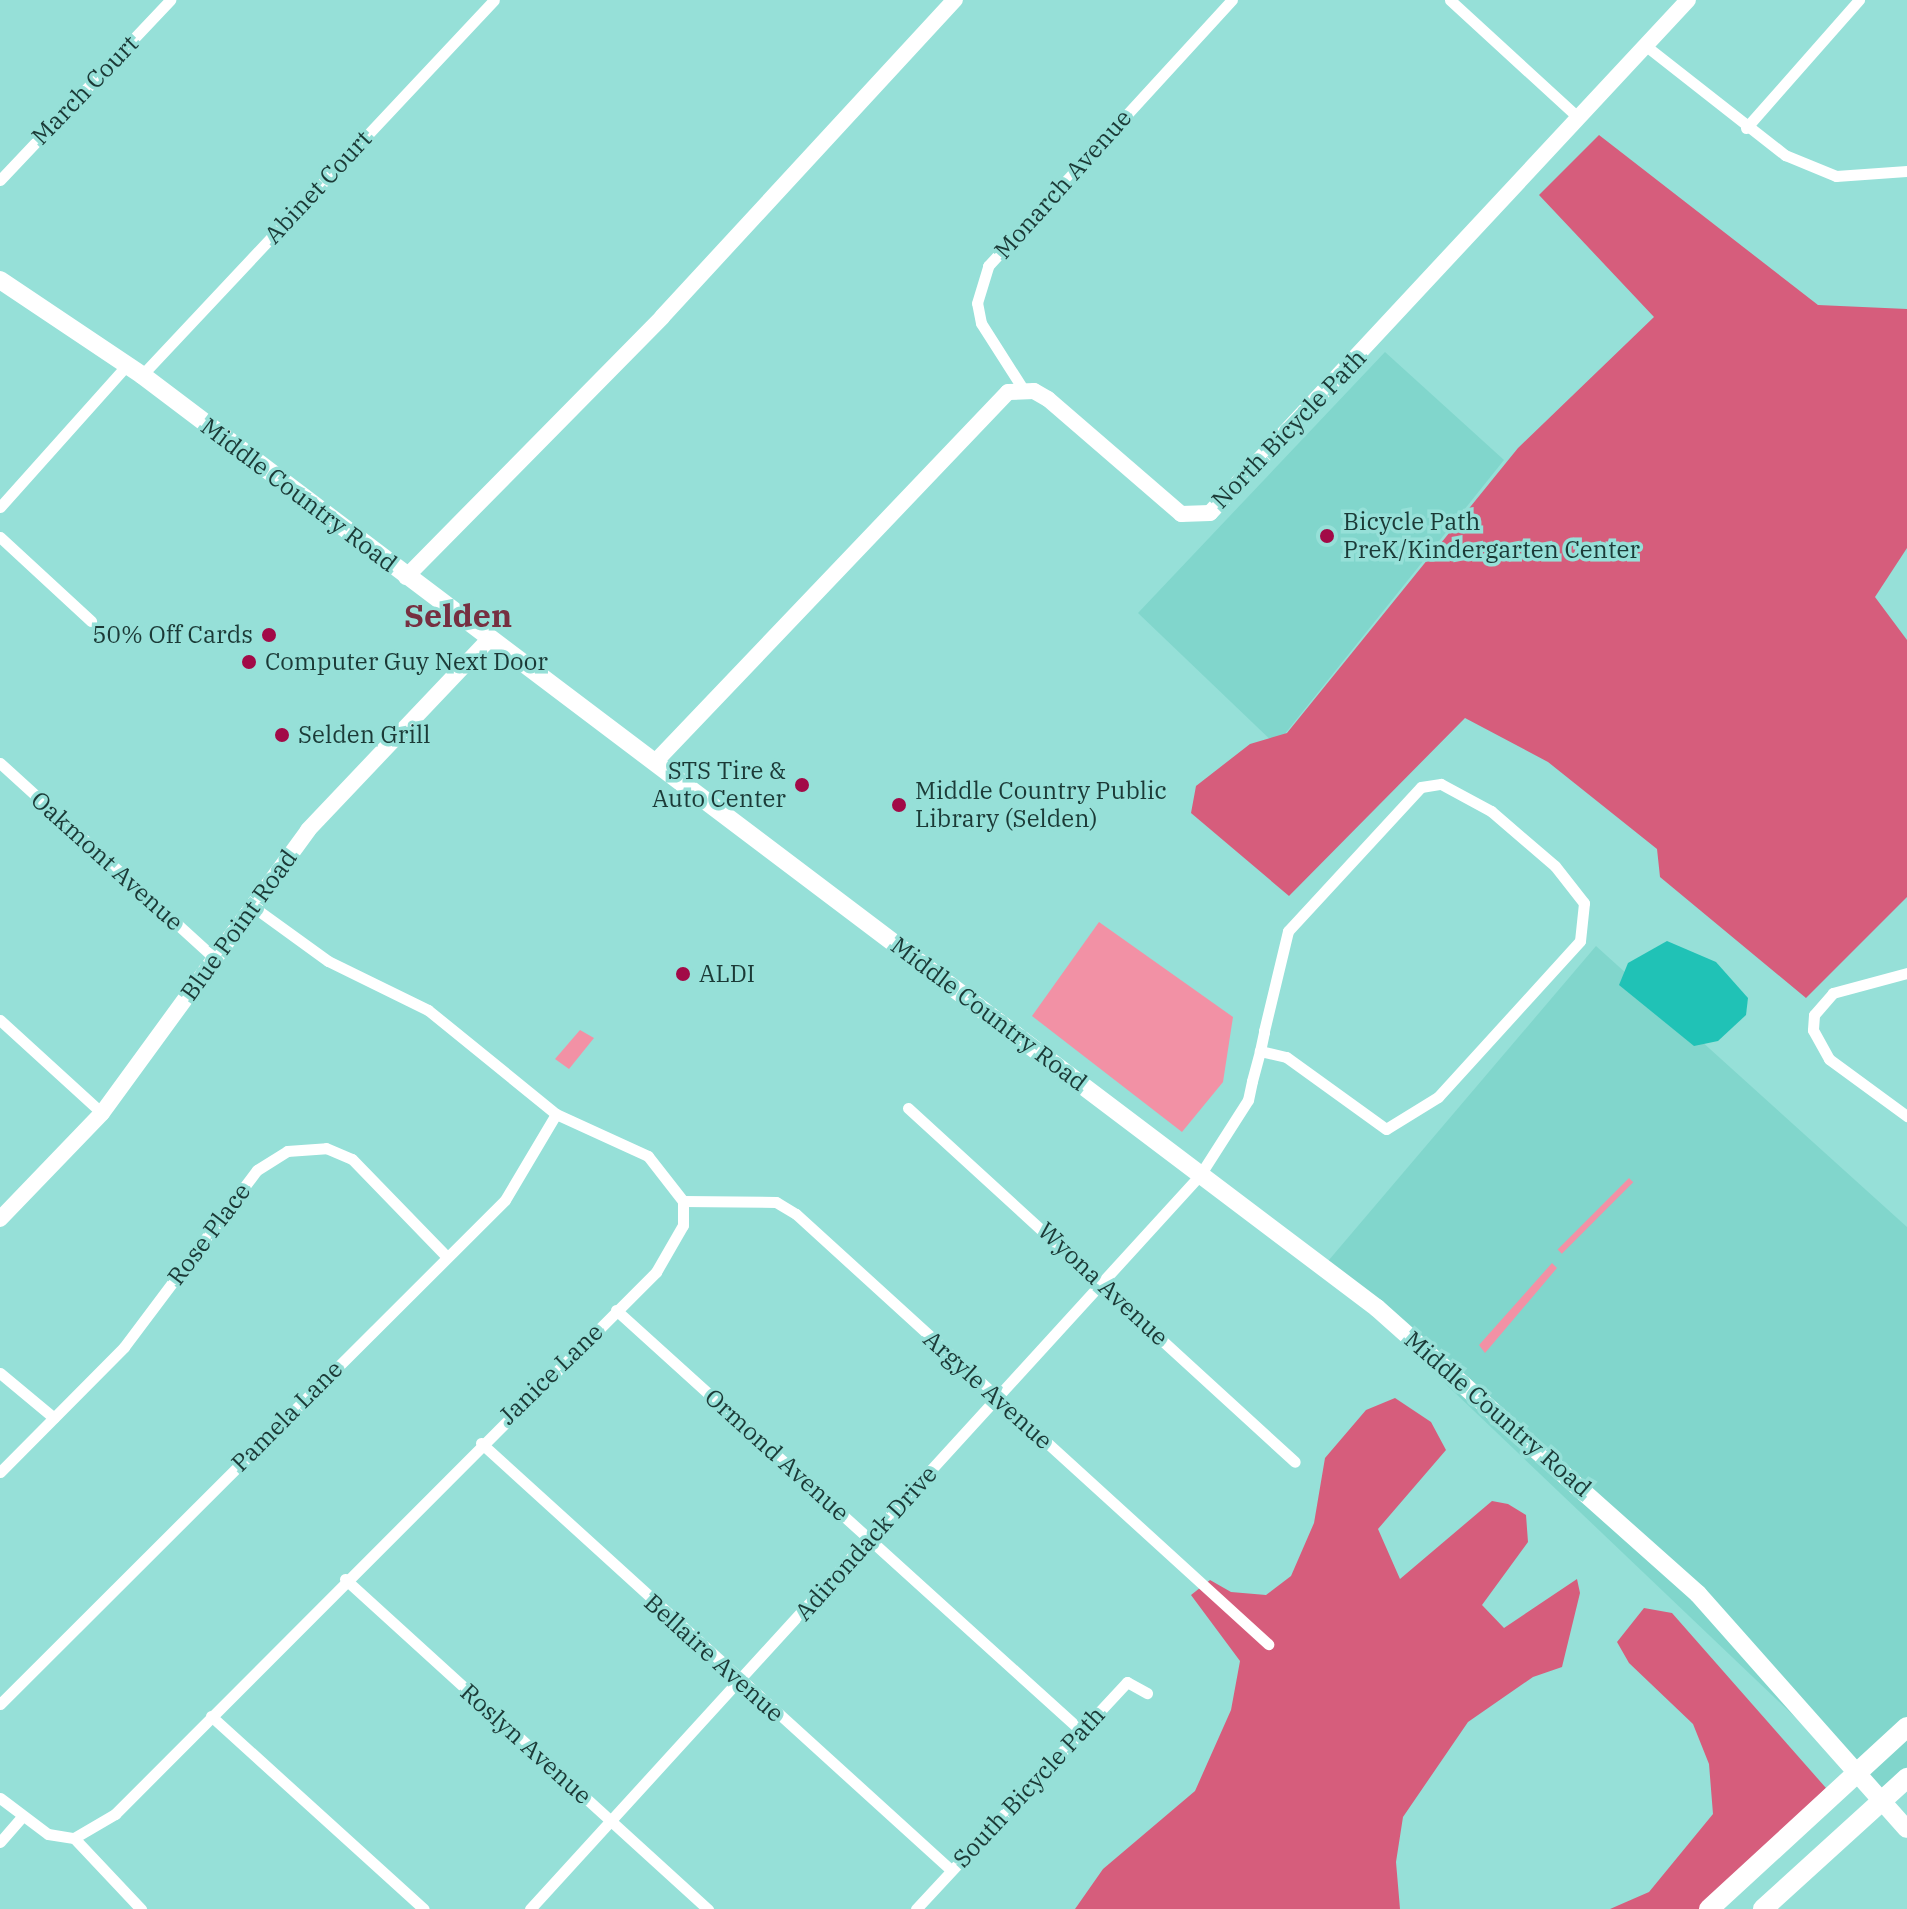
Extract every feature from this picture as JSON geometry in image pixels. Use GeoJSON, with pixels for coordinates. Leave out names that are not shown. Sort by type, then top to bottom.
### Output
{"type":"FeatureCollection","features":[{"type":"Feature","properties":{"kind":"highway"},"geometry":{"type":"LineString","coordinates":[[1709,1909],[1907,1727]]}},
{"type":"Feature","properties":{"kind":"highway"},"geometry":{"type":"LineString","coordinates":[[1763,1909],[1907,1778]]}},
{"type":"Feature","properties":{"kind":"main road","name":"Middle Country Road"},"geometry":{"type":"LineString","coordinates":[[0,280],[135,370],[488,640],[656,761],[1471,1385],[1698,1594],[1907,1829]]}},
{"type":"Feature","properties":{"kind":"street","name":"March Court"},"geometry":{"type":"LineString","coordinates":[[0,180],[170,0]]}},
{"type":"Feature","properties":{"kind":"street","name":"Abinet Court"},"geometry":{"type":"LineString","coordinates":[[0,507],[494,0]]}},
{"type":"Feature","properties":{"kind":"street"},"geometry":{"type":"LineString","coordinates":[[406,577],[662,317],[955,0]]}},
{"type":"Feature","properties":{"kind":"street","name":"Monarch Avenue"},"geometry":{"type":"LineString","coordinates":[[1023,389],[981,323],[977,303],[988,266],[1232,0]]}},
{"type":"Feature","properties":{"kind":"street"},"geometry":{"type":"LineString","coordinates":[[1450,0],[1579,118]]}},
{"type":"Feature","properties":{"kind":"street","name":"North Bicycle Path"},"geometry":{"type":"LineString","coordinates":[[1023,389],[1048,399],[1181,514],[1210,513],[1688,0]]}},
{"type":"Feature","properties":{"kind":"street"},"geometry":{"type":"LineString","coordinates":[[1746,128],[1859,0]]}},
{"type":"Feature","properties":{"kind":"street"},"geometry":{"type":"LineString","coordinates":[[1646,46],[1746,128],[1785,155],[1836,176],[1907,171]]}},
{"type":"Feature","properties":{"kind":"street"},"geometry":{"type":"LineString","coordinates":[[656,761],[990,405],[1023,389]]}},
{"type":"Feature","properties":{"kind":"street"},"geometry":{"type":"LineString","coordinates":[[0,537],[91,621]]}},
{"type":"Feature","properties":{"kind":"street","name":"Blue Point Road"},"geometry":{"type":"LineString","coordinates":[[0,1219],[102,1113],[308,830],[488,640]]}},
{"type":"Feature","properties":{"kind":"street","name":"Oakmont Avenue"},"geometry":{"type":"LineString","coordinates":[[0,763],[214,958]]}},
{"type":"Feature","properties":{"kind":"street","name":"Adirondack Drive"},"geometry":{"type":"LineString","coordinates":[[530,1909],[1200,1175],[1248,1100],[1260,1051],[1292,924],[1421,787],[1441,784],[1491,811],[1555,866],[1584,903],[1580,941],[1438,1097],[1386,1129],[1286,1057],[1260,1051]]}},
{"type":"Feature","properties":{"kind":"street"},"geometry":{"type":"LineString","coordinates":[[252,906],[328,961],[428,1010],[556,1114],[648,1156],[683,1201]]}},
{"type":"Feature","properties":{"kind":"street"},"geometry":{"type":"LineString","coordinates":[[1907,973],[1833,993],[1814,1015],[1813,1030],[1829,1059],[1907,1116]]}},
{"type":"Feature","properties":{"kind":"street"},"geometry":{"type":"LineString","coordinates":[[0,1020],[102,1113]]}},
{"type":"Feature","properties":{"kind":"street","name":"Wyona Avenue"},"geometry":{"type":"LineString","coordinates":[[908,1108],[1103,1283],[1295,1462]]}},
{"type":"Feature","properties":{"kind":"street","name":"Pamela Lane"},"geometry":{"type":"LineString","coordinates":[[0,1704],[524,1177],[556,1114]]}},
{"type":"Feature","properties":{"kind":"street","name":"Rose Place"},"geometry":{"type":"LineString","coordinates":[[0,1472],[124,1347],[257,1170],[287,1151],[326,1148],[352,1159],[446,1256]]}},
{"type":"Feature","properties":{"kind":"street","name":"Janice Lane"},"geometry":{"type":"LineString","coordinates":[[74,1838],[115,1814],[673,1251],[683,1201]]}},
{"type":"Feature","properties":{"kind":"street","name":"Argyle Avenue"},"geometry":{"type":"LineString","coordinates":[[683,1201],[776,1202],[796,1214],[1268,1644]]}},
{"type":"Feature","properties":{"kind":"street","name":"Ormond Avenue"},"geometry":{"type":"LineString","coordinates":[[616,1310],[1079,1729]]}},
{"type":"Feature","properties":{"kind":"street"},"geometry":{"type":"LineString","coordinates":[[0,1373],[54,1418]]}},
{"type":"Feature","properties":{"kind":"street","name":"Bellaire Avenue"},"geometry":{"type":"LineString","coordinates":[[481,1443],[739,1683],[951,1870]]}},
{"type":"Feature","properties":{"kind":"street","name":"Roslyn Avenue"},"geometry":{"type":"LineString","coordinates":[[345,1579],[708,1909]]}},
{"type":"Feature","properties":{"kind":"street","name":"South Bicycle Path"},"geometry":{"type":"LineString","coordinates":[[916,1909],[1079,1729],[1127,1682],[1147,1693]]}},
{"type":"Feature","properties":{"kind":"street"},"geometry":{"type":"LineString","coordinates":[[211,1716],[424,1909]]}},
{"type":"Feature","properties":{"kind":"street"},"geometry":{"type":"LineString","coordinates":[[0,1798],[21,1818],[48,1834],[74,1838],[141,1909]]}},
{"type":"Feature","properties":{"kind":"street"},"geometry":{"type":"LineString","coordinates":[[0,1842],[21,1818]]}},
{"type":"Feature","properties":{"kind":"shaded area"},"geometry":{"type":"Polygon","coordinates":[[[1599,135],[1818,305],[1907,309],[1907,548],[1875,597],[1907,640],[1907,897],[1806,998],[1660,877],[1657,849],[1548,762],[1465,718],[1289,896],[1191,813],[1196,786],[1250,744],[1287,733],[1518,448],[1654,317],[1539,195],[1599,135]]]}},
{"type":"Feature","properties":{"kind":"shaded area","name":"Bicycle Path PreK/Kindergarten Center"},"geometry":{"type":"Polygon","coordinates":[[[1385,352],[1504,460],[1276,745],[1138,613],[1385,352]]]}},
{"type":"Feature","properties":{"kind":"shaded area"},"geometry":{"type":"Polygon","coordinates":[[[1099,922],[1233,1017],[1223,1082],[1182,1132],[1032,1016],[1099,922]]]}},
{"type":"Feature","properties":{"kind":"shaded area"},"geometry":{"type":"Polygon","coordinates":[[[1596,946],[1907,1227],[1907,1778],[1882,1800],[1323,1267],[1596,946]]]}},
{"type":"Feature","properties":{"kind":"shaded area"},"geometry":{"type":"Polygon","coordinates":[[[580,1030],[594,1038],[569,1069],[555,1059],[580,1030]]]}},
{"type":"Feature","properties":{"kind":"shaded area"},"geometry":{"type":"Polygon","coordinates":[[[1629,1178],[1633,1182],[1562,1254],[1558,1249],[1629,1178]]]}},
{"type":"Feature","properties":{"kind":"shaded area"},"geometry":{"type":"Polygon","coordinates":[[[1552,1263],[1557,1268],[1485,1353],[1479,1345],[1552,1263]]]}},
{"type":"Feature","properties":{"kind":"shaded area"},"geometry":{"type":"Polygon","coordinates":[[[1395,1398],[1431,1422],[1446,1450],[1378,1529],[1400,1579],[1492,1501],[1508,1504],[1526,1515],[1528,1542],[1482,1605],[1504,1628],[1577,1579],[1580,1593],[1562,1667],[1533,1677],[1468,1722],[1403,1817],[1396,1862],[1400,1909],[1075,1909],[1103,1869],[1195,1791],[1231,1710],[1240,1661],[1191,1595],[1210,1580],[1231,1592],[1266,1595],[1291,1576],[1314,1523],[1325,1458],[1366,1410],[1395,1398]]]}},
{"type":"Feature","properties":{"kind":"shaded area"},"geometry":{"type":"Polygon","coordinates":[[[1644,1608],[1672,1613],[1826,1788],[1700,1909],[1610,1909],[1649,1892],[1713,1814],[1709,1764],[1693,1724],[1629,1663],[1617,1642],[1644,1608]]]}},
{"type":"Feature","properties":{"kind":"water"},"geometry":{"type":"Polygon","coordinates":[[[1667,941],[1716,962],[1748,998],[1746,1015],[1718,1041],[1694,1046],[1619,985],[1628,963],[1667,941]]]}},
{"type":"Feature","properties":{"kind":"place","name":"Bicycle Path PreK/Kindergarten Center"},"geometry":{"type":"Point","coordinates":[1327,536]}},
{"type":"Feature","properties":{"kind":"place","name":"50% Off Cards"},"geometry":{"type":"Point","coordinates":[269,635]}},
{"type":"Feature","properties":{"kind":"place","name":"Computer Guy Next Door"},"geometry":{"type":"Point","coordinates":[249,662]}},
{"type":"Feature","properties":{"kind":"place","name":"Selden Grill"},"geometry":{"type":"Point","coordinates":[282,735]}},
{"type":"Feature","properties":{"kind":"place","name":"STS Tire & Auto Center"},"geometry":{"type":"Point","coordinates":[802,785]}},
{"type":"Feature","properties":{"kind":"place","name":"Middle Country Public Library (Selden)"},"geometry":{"type":"Point","coordinates":[899,805]}},
{"type":"Feature","properties":{"kind":"place","name":"ALDI"},"geometry":{"type":"Point","coordinates":[683,974]}},
{"type":"Feature","properties":{"kind":"district","name":"Selden"},"geometry":{"type":"Point","coordinates":[458,615]}}]}
